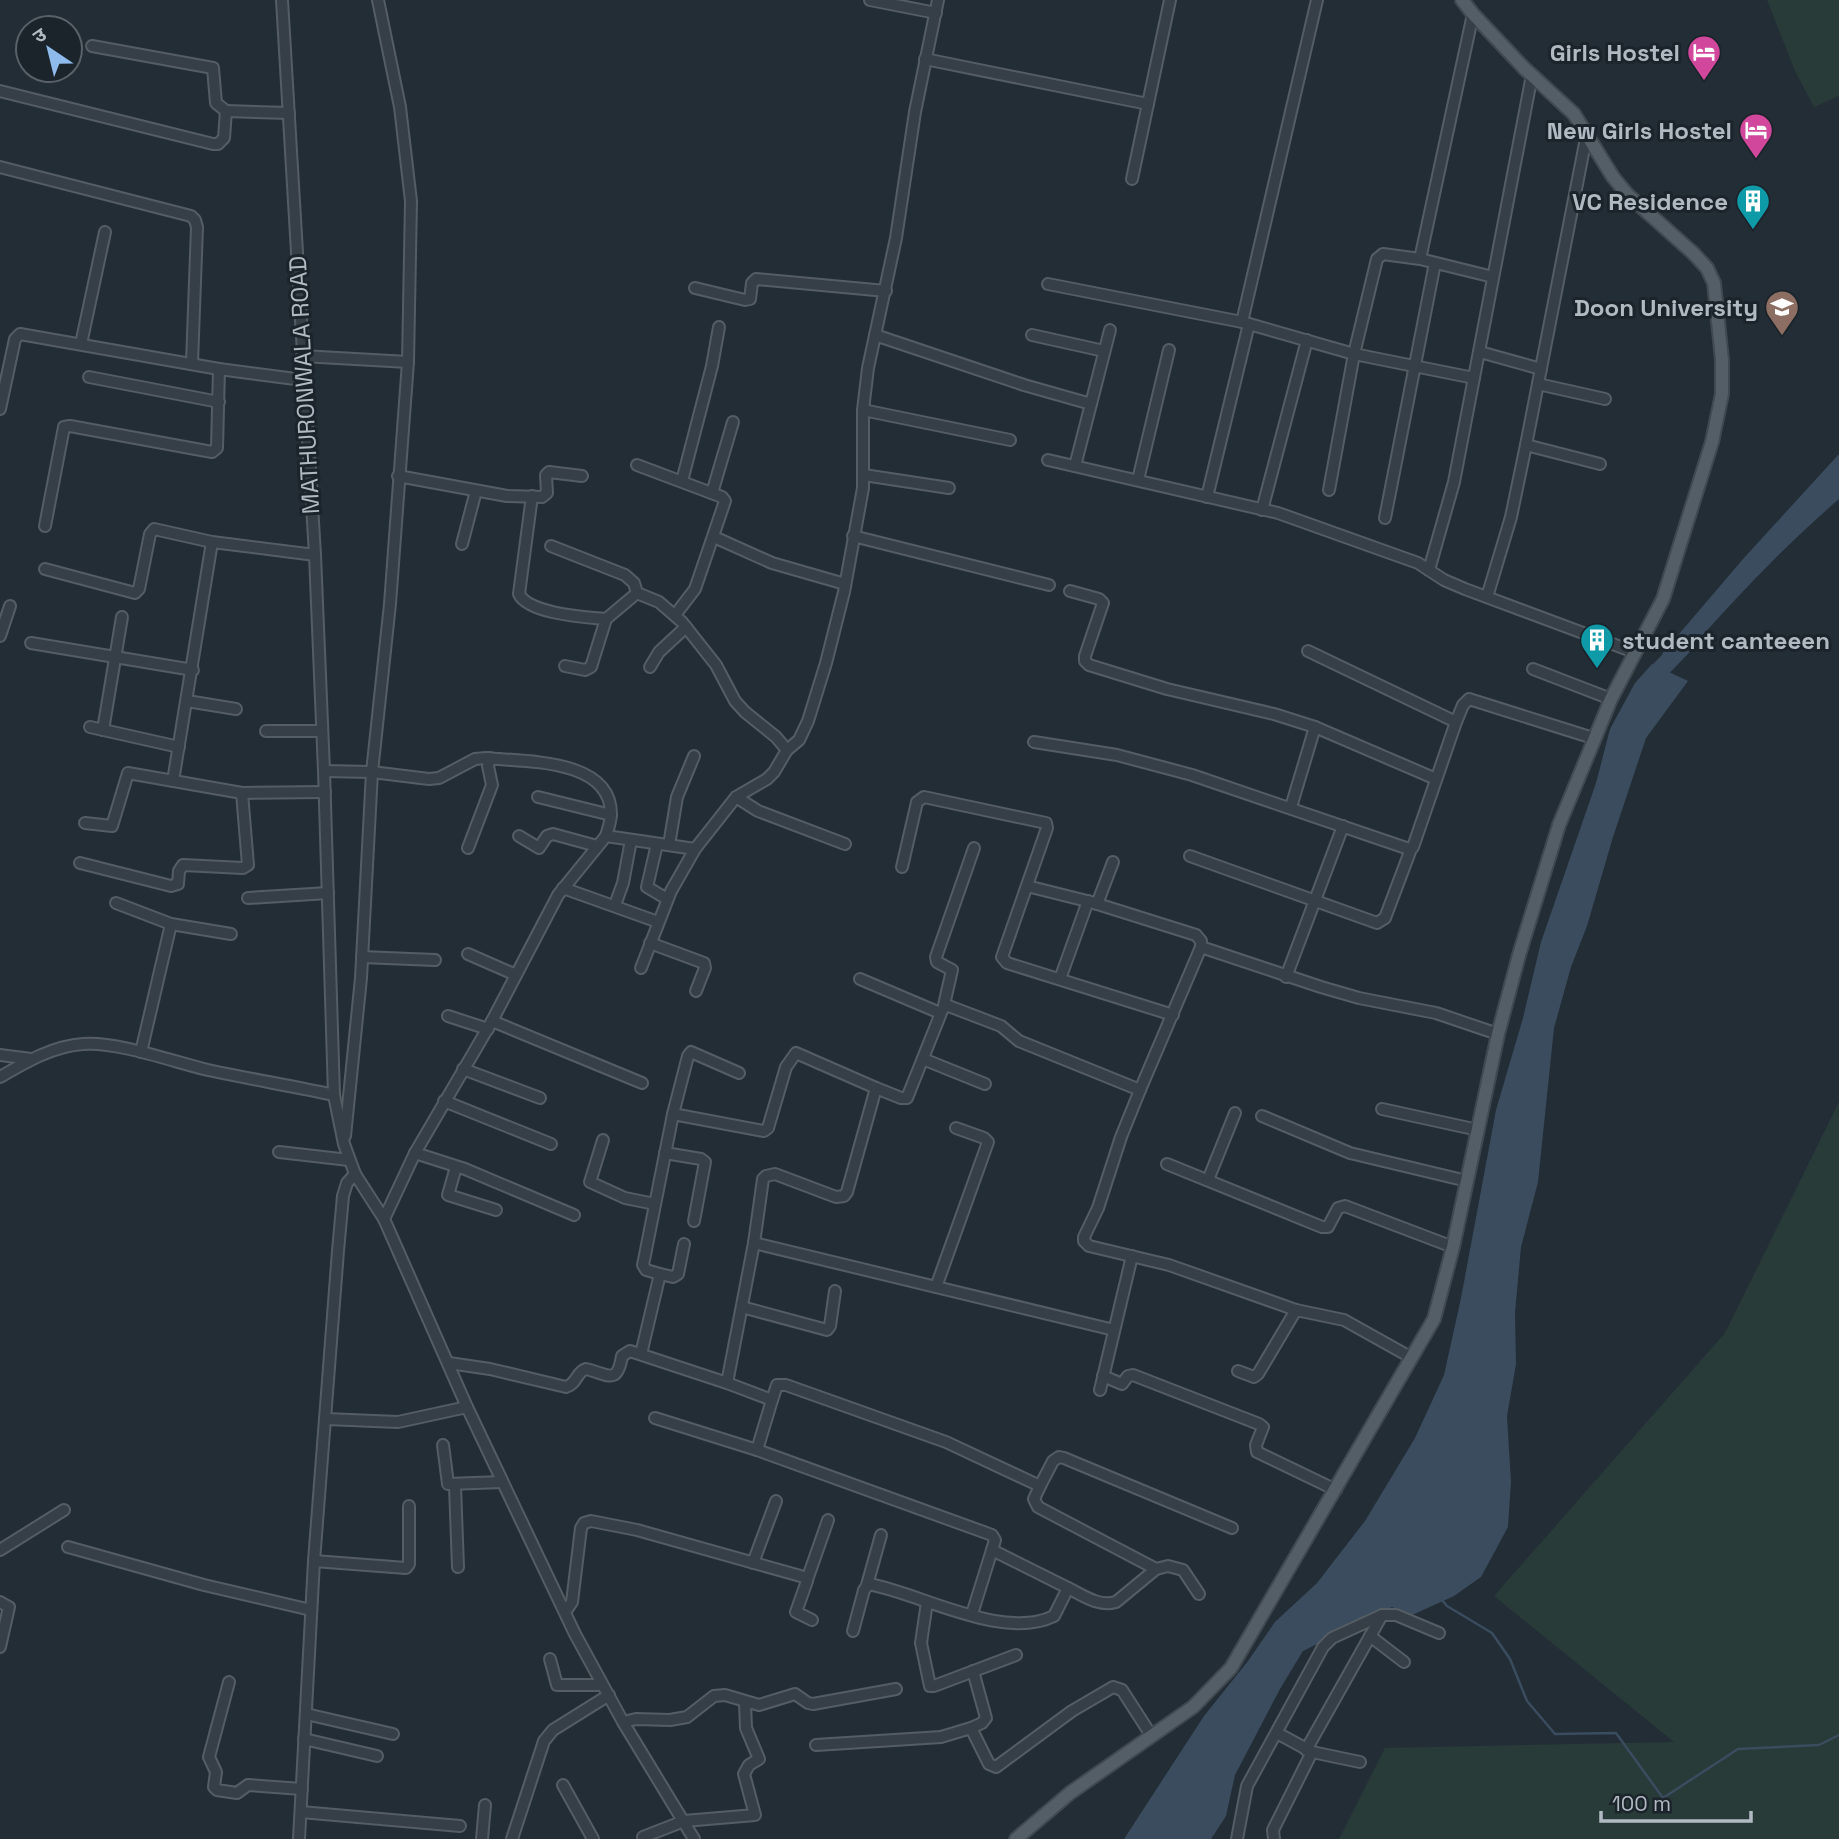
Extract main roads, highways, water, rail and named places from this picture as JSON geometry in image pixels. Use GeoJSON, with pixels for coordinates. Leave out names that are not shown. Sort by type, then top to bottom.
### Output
{"type":"FeatureCollection","features":[{"type":"Feature","properties":{"kind":"main road"},"geometry":{"type":"LineString","coordinates":[[1016,1839],[1070,1793],[1193,1707],[1231,1668],[1434,1319],[1453,1247],[1498,1034],[1559,825],[1593,738],[1663,599],[1712,442],[1722,394],[1722,360],[1714,283],[1707,268],[1628,195],[1613,177],[1574,114],[1532,75],[1462,0]]}},
{"type":"Feature","properties":{"kind":"water"},"geometry":{"type":"Polygon","coordinates":[[[1839,454],[1839,499],[1756,578],[1678,663],[1662,654],[1743,559],[1839,454]]]}},
{"type":"Feature","properties":{"kind":"water"},"geometry":{"type":"Polygon","coordinates":[[[1652,664],[1688,681],[1646,738],[1587,926],[1571,967],[1554,1028],[1538,1182],[1521,1247],[1515,1313],[1516,1364],[1507,1416],[1511,1482],[1508,1527],[1481,1577],[1454,1596],[1410,1616],[1392,1607],[1303,1651],[1235,1775],[1226,1816],[1211,1839],[1124,1839],[1204,1716],[1275,1622],[1317,1583],[1365,1521],[1415,1438],[1444,1375],[1496,1110],[1523,1018],[1541,942],[1596,783],[1610,729],[1635,683],[1652,664]]]}},
{"type":"Feature","properties":{"kind":"waterway"},"geometry":{"type":"LineString","coordinates":[[1649,687],[1657,673],[1687,642]]}},
{"type":"Feature","properties":{"kind":"waterway"},"geometry":{"type":"LineString","coordinates":[[1442,1600],[1447,1606],[1492,1633],[1510,1659],[1527,1701],[1555,1734],[1616,1733],[1663,1798],[1738,1749],[1819,1745],[1839,1735]]}},
{"type":"Feature","properties":{"kind":"place","name":"Girls Hostel"},"geometry":{"type":"Point","coordinates":[1704,82]}},
{"type":"Feature","properties":{"kind":"place","name":"New Girls Hostel"},"geometry":{"type":"Point","coordinates":[1756,160]}},
{"type":"Feature","properties":{"kind":"place","name":"VC Residence"},"geometry":{"type":"Point","coordinates":[1753,231]}},
{"type":"Feature","properties":{"kind":"place","name":"Doon University"},"geometry":{"type":"Point","coordinates":[1782,337]}},
{"type":"Feature","properties":{"kind":"place","name":"student canteeen"},"geometry":{"type":"Point","coordinates":[1597,670]}}]}
